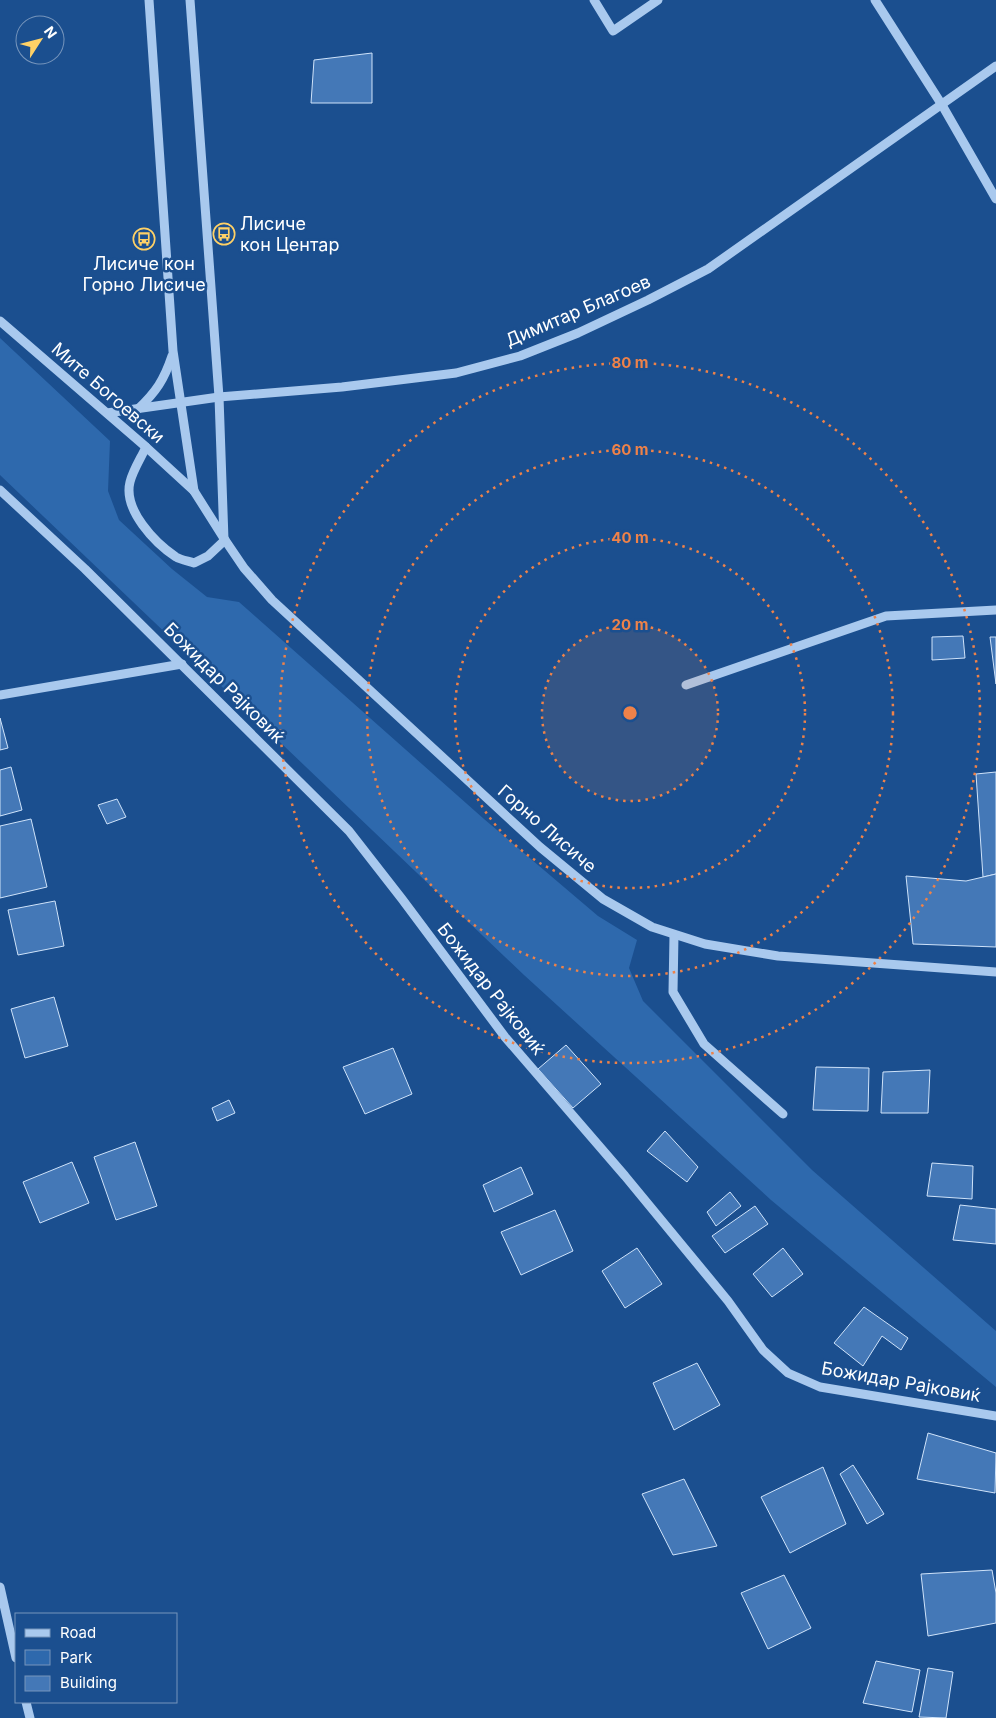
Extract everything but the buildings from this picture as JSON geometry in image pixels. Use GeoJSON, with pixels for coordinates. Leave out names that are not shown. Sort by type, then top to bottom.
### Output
{"type":"FeatureCollection","features":[{"type":"Feature","properties":{"kind":"street"},"geometry":{"type":"LineString","coordinates":[[149,0],[173,351],[194,491]]}},
{"type":"Feature","properties":{"kind":"street"},"geometry":{"type":"LineString","coordinates":[[146,447],[130,483],[130,499],[140,523],[157,542],[177,558],[194,563],[208,556],[224,540],[219,397],[190,0]]}},
{"type":"Feature","properties":{"kind":"street"},"geometry":{"type":"LineString","coordinates":[[594,0],[613,31],[658,0]]}},
{"type":"Feature","properties":{"kind":"street"},"geometry":{"type":"LineString","coordinates":[[875,0],[942,105],[996,199]]}},
{"type":"Feature","properties":{"kind":"street","name":"Димитар Благоев"},"geometry":{"type":"LineString","coordinates":[[107,413],[219,397],[342,387],[456,373],[520,356],[648,300],[708,268],[996,66]]}},
{"type":"Feature","properties":{"kind":"street","name":"Мите Богоевски"},"geometry":{"type":"LineString","coordinates":[[0,321],[194,491]]}},
{"type":"Feature","properties":{"kind":"street"},"geometry":{"type":"LineString","coordinates":[[138,409],[154,394],[162,382],[173,351]]}},
{"type":"Feature","properties":{"kind":"street","name":"Божидар Рајковиќ"},"geometry":{"type":"LineString","coordinates":[[0,490],[85,569],[182,664],[348,831],[402,899],[505,1037],[625,1176],[728,1301],[763,1350],[788,1373],[820,1387],[996,1416]]}},
{"type":"Feature","properties":{"kind":"street","name":"Горно Лисиче"},"geometry":{"type":"LineString","coordinates":[[194,491],[224,540],[244,568],[272,600],[540,847],[603,899],[652,927],[704,944],[778,956],[996,972]]}},
{"type":"Feature","properties":{"kind":"street"},"geometry":{"type":"LineString","coordinates":[[686,685],[886,616],[996,610]]}},
{"type":"Feature","properties":{"kind":"street"},"geometry":{"type":"LineString","coordinates":[[0,696],[182,664]]}},
{"type":"Feature","properties":{"kind":"street"},"geometry":{"type":"LineString","coordinates":[[674,935],[673,992],[704,1044],[783,1114]]}},
{"type":"Feature","properties":{"kind":"street"},"geometry":{"type":"LineString","coordinates":[[0,1587],[15,1654]]}},
{"type":"Feature","properties":{"kind":"street"},"geometry":{"type":"LineString","coordinates":[[26,1703],[30,1718]]}},
{"type":"Feature","properties":{"kind":"green space"},"geometry":{"type":"Polygon","coordinates":[[[0,338],[110,441],[108,491],[119,520],[172,569],[207,597],[239,602],[484,819],[598,916],[637,940],[629,968],[643,1001],[812,1170],[996,1331],[996,1387],[771,1200],[524,975],[0,475],[0,338]]]}},
{"type":"Feature","properties":{"kind":"place","name":"Лисиче кон Центар"},"geometry":{"type":"Point","coordinates":[224,234]}},
{"type":"Feature","properties":{"kind":"place","name":"Лисиче кон Горно Лисиче"},"geometry":{"type":"Point","coordinates":[144,239]}}]}
